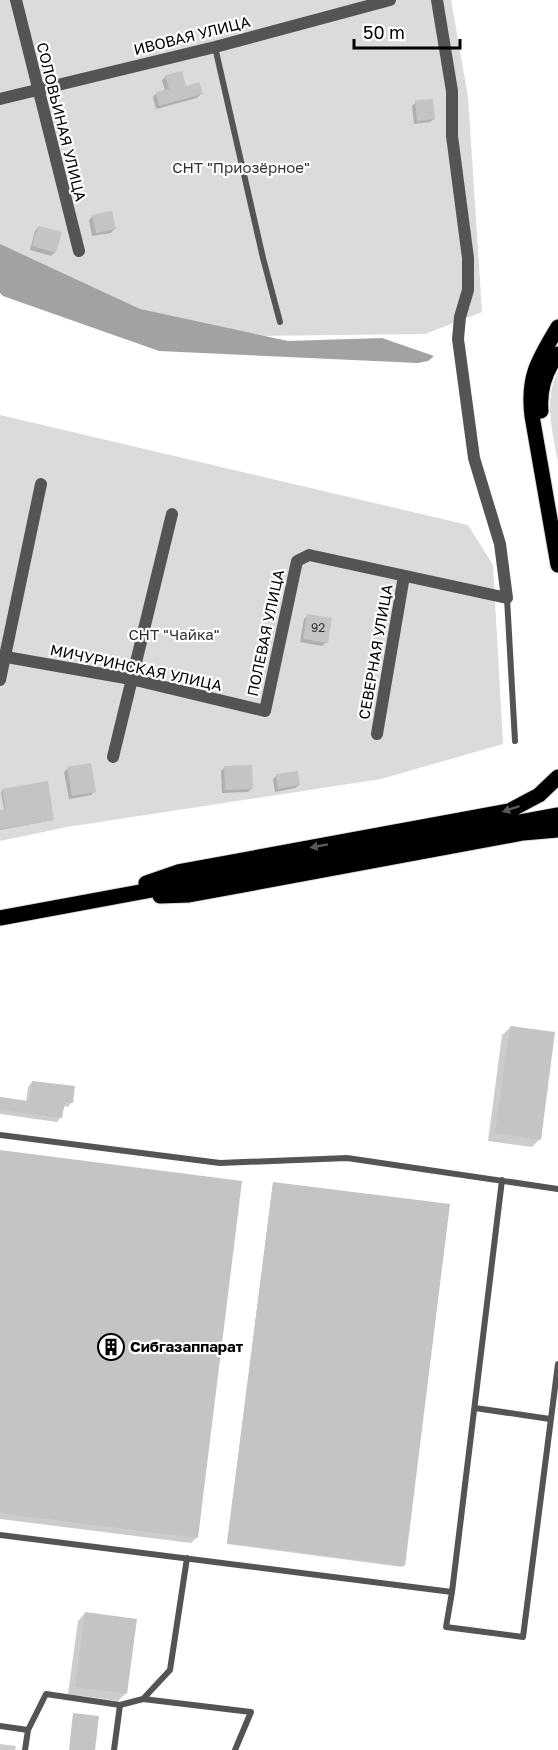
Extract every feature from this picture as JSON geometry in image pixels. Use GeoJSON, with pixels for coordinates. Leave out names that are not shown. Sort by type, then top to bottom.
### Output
{"type":"FeatureCollection","features":[{"type":"Feature","properties":{"kind":"main road"},"geometry":{"type":"LineString","coordinates":[[558,327],[537,363],[530,394],[558,565]]}},
{"type":"Feature","properties":{"kind":"main road"},"geometry":{"type":"LineString","coordinates":[[552,524],[540,395],[545,376],[558,354]]}},
{"type":"Feature","properties":{"kind":"main road"},"geometry":{"type":"LineString","coordinates":[[100,899],[178,872],[508,811],[539,795],[558,777]]}},
{"type":"Feature","properties":{"kind":"main road"},"geometry":{"type":"LineString","coordinates":[[0,918],[558,814]]}},
{"type":"Feature","properties":{"kind":"main road"},"geometry":{"type":"LineString","coordinates":[[100,899],[189,894],[537,830],[558,830]]}},
{"type":"Feature","properties":{"kind":"street","name":"СОЛОВЬИНАЯ УЛИЦА"},"geometry":{"type":"LineString","coordinates":[[15,0],[79,251]]}},
{"type":"Feature","properties":{"kind":"street","name":"ИВОВАЯ УЛИЦА"},"geometry":{"type":"LineString","coordinates":[[0,99],[390,0]]}},
{"type":"Feature","properties":{"kind":"street"},"geometry":{"type":"LineString","coordinates":[[404,576],[507,598],[500,544],[474,458],[458,339],[460,317],[468,290],[468,258],[452,136],[452,91],[437,0]]}},
{"type":"Feature","properties":{"kind":"street"},"geometry":{"type":"LineString","coordinates":[[0,680],[2,657],[40,484]]}},
{"type":"Feature","properties":{"kind":"street"},"geometry":{"type":"LineString","coordinates":[[113,757],[172,514]]}},
{"type":"Feature","properties":{"kind":"street","name":"ПОЛЕВАЯ УЛИЦА"},"geometry":{"type":"LineString","coordinates":[[265,711],[297,561],[309,555],[404,576]]}},
{"type":"Feature","properties":{"kind":"street","name":"СЕВЕРНАЯ УЛИЦА"},"geometry":{"type":"LineString","coordinates":[[377,734],[404,576]]}},
{"type":"Feature","properties":{"kind":"street","name":"МИЧУРИНСКАЯ УЛИЦА"},"geometry":{"type":"LineString","coordinates":[[2,657],[131,679],[265,711]]}},
{"type":"Feature","properties":{"kind":"lane"},"geometry":{"type":"LineString","coordinates":[[215,46],[263,258],[280,322]]}},
{"type":"Feature","properties":{"kind":"lane"},"geometry":{"type":"LineString","coordinates":[[507,598],[515,741]]}},
{"type":"Feature","properties":{"kind":"lane"},"geometry":{"type":"LineString","coordinates":[[0,1135],[220,1163],[347,1158],[558,1189]]}},
{"type":"Feature","properties":{"kind":"lane"},"geometry":{"type":"LineString","coordinates":[[502,1180],[446,1627],[523,1637],[558,1364]]}},
{"type":"Feature","properties":{"kind":"lane"},"geometry":{"type":"LineString","coordinates":[[475,1408],[550,1419]]}},
{"type":"Feature","properties":{"kind":"lane"},"geometry":{"type":"LineString","coordinates":[[0,1535],[452,1592]]}},
{"type":"Feature","properties":{"kind":"lane"},"geometry":{"type":"LineString","coordinates":[[143,1700],[170,1670],[187,1558]]}},
{"type":"Feature","properties":{"kind":"lane"},"geometry":{"type":"LineString","coordinates":[[25,1750],[28,1730],[46,1694],[120,1705],[143,1700],[251,1712],[235,1750]]}},
{"type":"Feature","properties":{"kind":"lane"},"geometry":{"type":"LineString","coordinates":[[114,1750],[120,1705]]}},
{"type":"Feature","properties":{"kind":"lane"},"geometry":{"type":"LineString","coordinates":[[0,1726],[28,1730]]}},
{"type":"Feature","properties":{"kind":"green space","name":"СНТ \"Приозёрное\""},"geometry":{"type":"Polygon","coordinates":[[[0,0],[451,0],[468,97],[482,312],[425,334],[171,337],[0,262],[0,0]]]}},
{"type":"Feature","properties":{"kind":"green space"},"geometry":{"type":"Polygon","coordinates":[[[558,372],[558,462],[550,405],[553,383],[558,372]]]}},
{"type":"Feature","properties":{"kind":"green space","name":"СНТ \"Чайка\""},"geometry":{"type":"Polygon","coordinates":[[[0,415],[468,525],[493,565],[503,744],[381,779],[67,827],[0,841],[0,415]]]}},
{"type":"Feature","properties":{"kind":"shaded area"},"geometry":{"type":"Polygon","coordinates":[[[0,244],[140,309],[288,341],[382,338],[434,356],[428,361],[418,363],[159,351],[3,296],[0,293],[0,244]]]}},
{"type":"Feature","properties":{"kind":"building"},"geometry":{"type":"Polygon","coordinates":[[[182,71],[186,86],[199,82],[203,94],[159,106],[156,92],[169,89],[165,75],[182,71]]]}},
{"type":"Feature","properties":{"kind":"building"},"geometry":{"type":"Polygon","coordinates":[[[433,99],[435,119],[417,121],[415,100],[433,99]]]}},
{"type":"Feature","properties":{"kind":"building"},"geometry":{"type":"Polygon","coordinates":[[[112,211],[116,229],[96,233],[92,215],[112,211]]]}},
{"type":"Feature","properties":{"kind":"building"},"geometry":{"type":"Polygon","coordinates":[[[38,226],[62,232],[56,253],[32,246],[38,226]]]}},
{"type":"Feature","properties":{"kind":"building"},"geometry":{"type":"Polygon","coordinates":[[[307,614],[332,618],[328,643],[303,639],[307,614]]]}},
{"type":"Feature","properties":{"kind":"building"},"geometry":{"type":"Polygon","coordinates":[[[91,763],[96,792],[72,796],[67,767],[91,763]]]}},
{"type":"Feature","properties":{"kind":"building"},"geometry":{"type":"Polygon","coordinates":[[[252,765],[253,789],[225,790],[224,766],[252,765]]]}},
{"type":"Feature","properties":{"kind":"building"},"geometry":{"type":"Polygon","coordinates":[[[298,771],[300,785],[278,789],[276,774],[298,771]]]}},
{"type":"Feature","properties":{"kind":"building"},"geometry":{"type":"Polygon","coordinates":[[[48,781],[54,820],[0,829],[0,810],[5,809],[2,789],[48,781]]]}},
{"type":"Feature","properties":{"kind":"building"},"geometry":{"type":"Polygon","coordinates":[[[510,1026],[555,1032],[541,1140],[495,1133],[510,1026]]]}},
{"type":"Feature","properties":{"kind":"building"},"geometry":{"type":"Polygon","coordinates":[[[32,1081],[75,1086],[73,1103],[65,1102],[62,1118],[0,1110],[0,1097],[29,1101],[32,1081]]]}},
{"type":"Feature","properties":{"kind":"building","name":"Сибгазаппарат"},"geometry":{"type":"Polygon","coordinates":[[[0,1150],[242,1181],[198,1538],[0,1513],[0,1150]]]}},
{"type":"Feature","properties":{"kind":"building"},"geometry":{"type":"Polygon","coordinates":[[[273,1182],[450,1204],[405,1566],[227,1543],[273,1182]]]}},
{"type":"Feature","properties":{"kind":"building"},"geometry":{"type":"Polygon","coordinates":[[[85,1612],[137,1619],[127,1694],[75,1687],[85,1612]]]}},
{"type":"Feature","properties":{"kind":"building"},"geometry":{"type":"Polygon","coordinates":[[[73,1713],[99,1716],[95,1750],[69,1750],[73,1713]]]}},
{"type":"Feature","properties":{"kind":"place","name":"Сибгазаппарат"},"geometry":{"type":"Point","coordinates":[111,1347]}}]}
